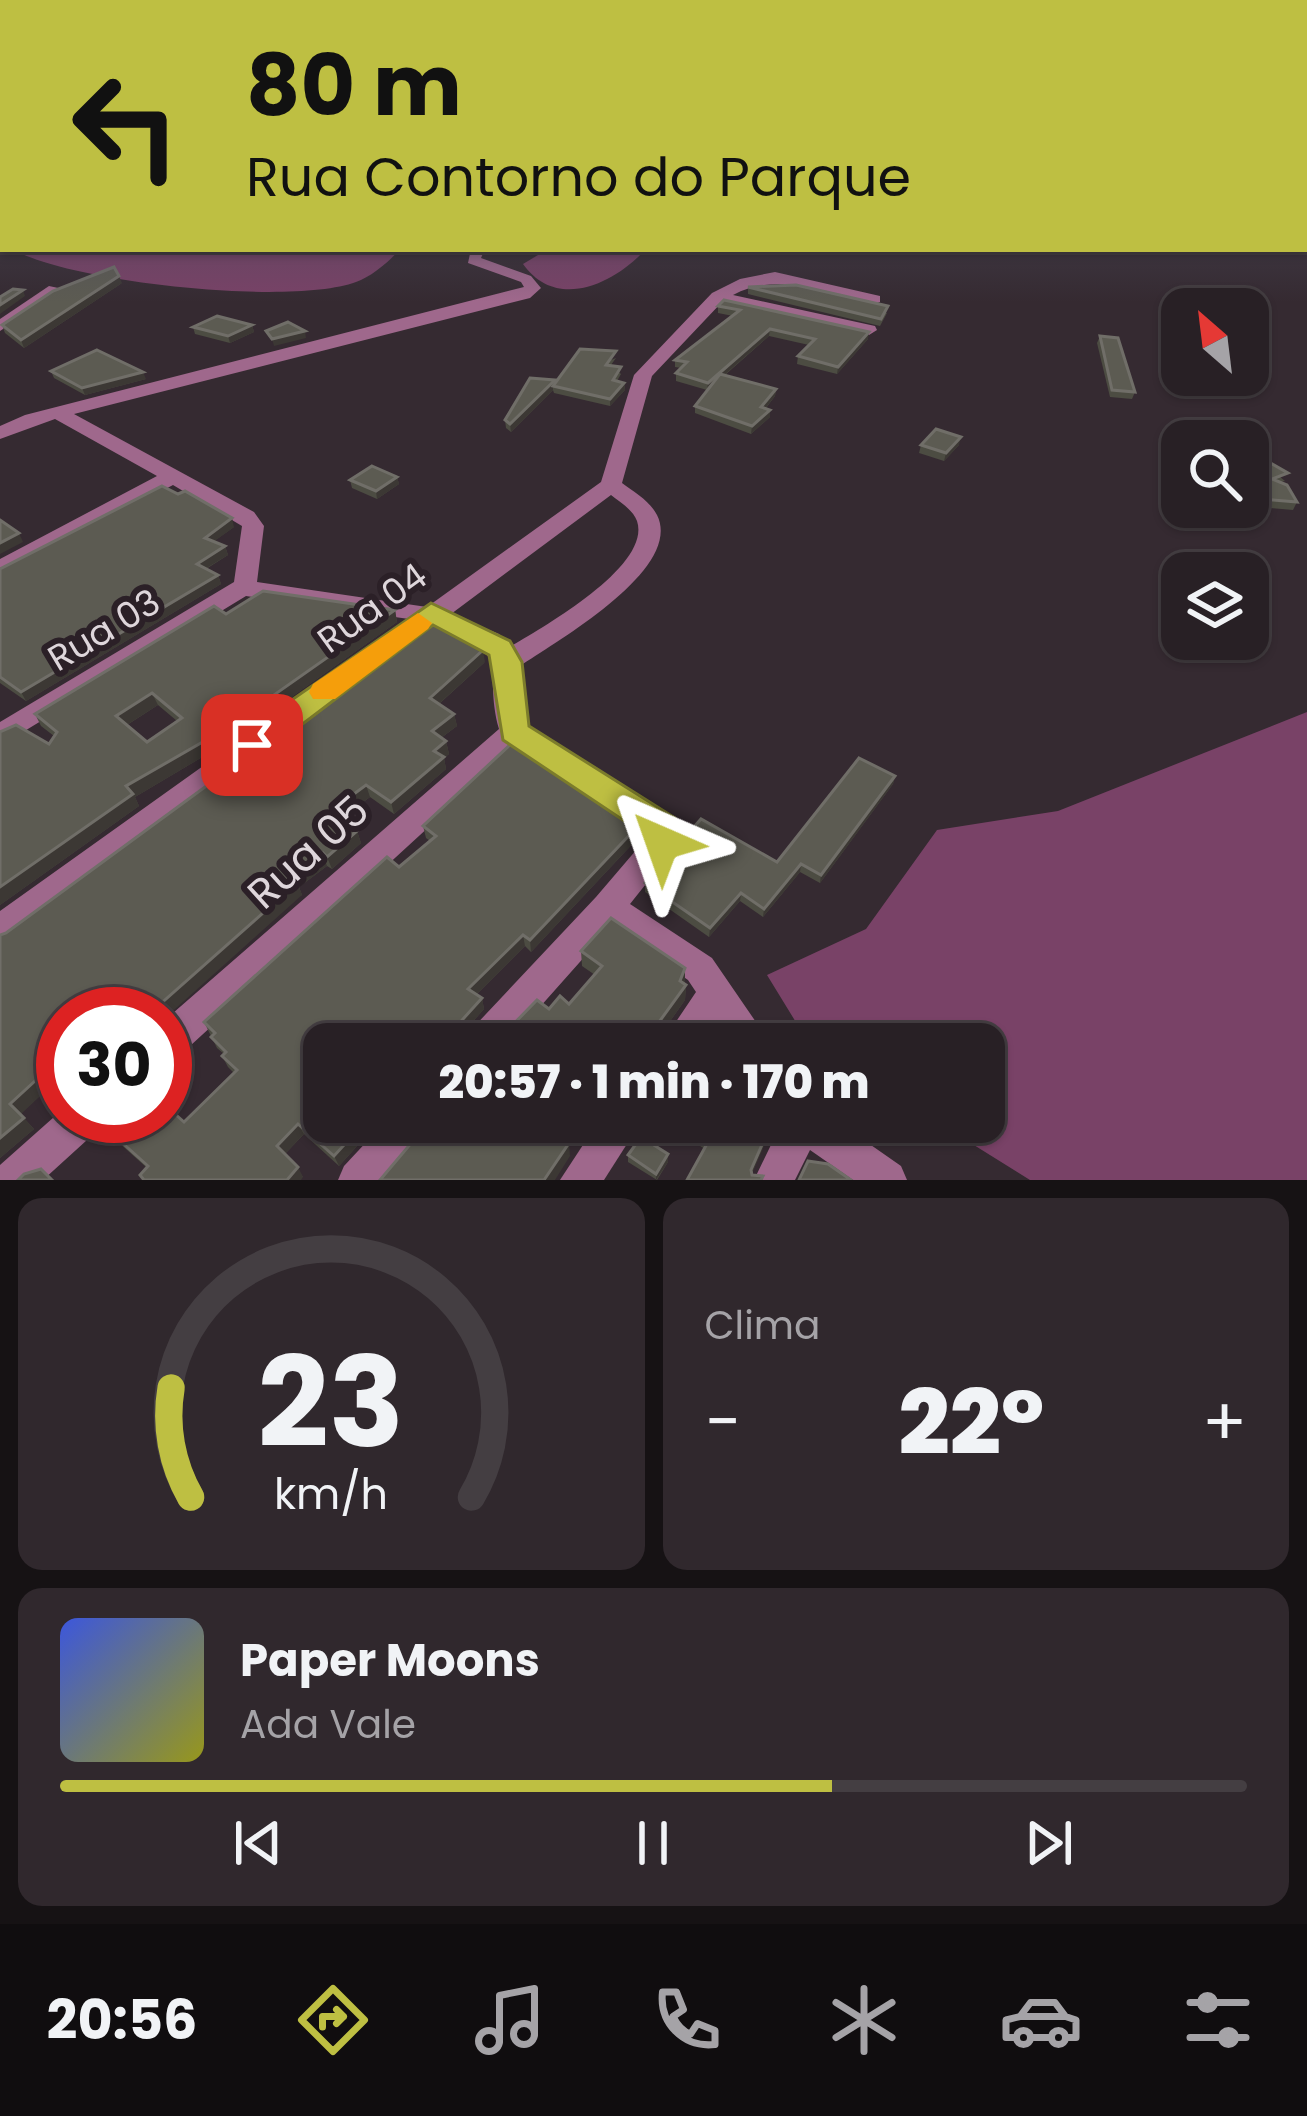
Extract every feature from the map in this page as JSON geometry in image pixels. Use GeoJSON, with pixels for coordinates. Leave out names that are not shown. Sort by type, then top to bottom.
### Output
{"type":"FeatureCollection","features":[{"type":"Feature","properties":{"kind":"street"},"geometry":{"type":"LineString","coordinates":[[0,433],[32,419],[524,296],[533,288],[526,279],[473,260],[477,252]]}},
{"type":"Feature","properties":{"kind":"street"},"geometry":{"type":"LineString","coordinates":[[507,662],[627,577],[646,556],[652,533],[646,515],[611,485],[643,375],[718,296],[745,281],[775,278],[874,299]]}},
{"type":"Feature","properties":{"kind":"street"},"geometry":{"type":"LineString","coordinates":[[0,326],[55,289]]}},
{"type":"Feature","properties":{"kind":"street"},"geometry":{"type":"LineString","coordinates":[[718,296],[869,330]]}},
{"type":"Feature","properties":{"kind":"street"},"geometry":{"type":"LineString","coordinates":[[62,415],[246,517],[253,526],[245,586],[258,592],[431,613],[492,642],[507,662],[514,732],[663,828],[662,843],[502,1023]]}},
{"type":"Feature","properties":{"kind":"street"},"geometry":{"type":"LineString","coordinates":[[0,569],[172,477]]}},
{"type":"Feature","properties":{"kind":"street","name":"Rua 04"},"geometry":{"type":"LineString","coordinates":[[0,930],[611,485]]}},
{"type":"Feature","properties":{"kind":"street","name":"Rua 03"},"geometry":{"type":"LineString","coordinates":[[5,724],[245,586]]}},
{"type":"Feature","properties":{"kind":"street","name":"Rua 05"},"geometry":{"type":"LineString","coordinates":[[192,1020],[514,732]]}},
{"type":"Feature","properties":{"kind":"street"},"geometry":{"type":"LineString","coordinates":[[608,907],[700,969],[739,1023]]}},
{"type":"Feature","properties":{"kind":"street"},"geometry":{"type":"LineString","coordinates":[[694,1023],[718,991]]}},
{"type":"Feature","properties":{"kind":"street"},"geometry":{"type":"LineString","coordinates":[[13,1180],[54,1143]]}},
{"type":"Feature","properties":{"kind":"street"},"geometry":{"type":"LineString","coordinates":[[358,1180],[392,1143]]}},
{"type":"Feature","properties":{"kind":"street"},"geometry":{"type":"LineString","coordinates":[[580,1180],[607,1143]]}},
{"type":"Feature","properties":{"kind":"street"},"geometry":{"type":"LineString","coordinates":[[774,1180],[793,1143]]}},
{"type":"Feature","properties":{"kind":"street"},"geometry":{"type":"LineString","coordinates":[[834,1143],[887,1180]]}},
{"type":"Feature","properties":{"kind":"shaded area"},"geometry":{"type":"Polygon","coordinates":[[[19,252],[397,252],[356,282],[283,292],[130,281],[19,252]]]}},
{"type":"Feature","properties":{"kind":"shaded area"},"geometry":{"type":"Polygon","coordinates":[[[543,252],[643,252],[602,281],[569,289],[537,279],[523,264],[543,252]]]}},
{"type":"Feature","properties":{"kind":"shaded area"},"geometry":{"type":"Polygon","coordinates":[[[1307,712],[1307,1180],[1030,1180],[971,1143],[1005,1143],[1005,1023],[796,1023],[767,975],[866,929],[937,830],[1058,811],[1307,712]]]}},
{"type":"Feature","properties":{"kind":"building"},"geometry":{"type":"Polygon","coordinates":[[[114,267],[119,276],[21,340],[2,325],[53,291],[114,267]]]}},
{"type":"Feature","properties":{"kind":"building"},"geometry":{"type":"Polygon","coordinates":[[[796,285],[888,306],[881,319],[748,287],[796,285]]]}},
{"type":"Feature","properties":{"kind":"building"},"geometry":{"type":"Polygon","coordinates":[[[13,289],[23,290],[0,305],[0,297],[13,289]]]}},
{"type":"Feature","properties":{"kind":"building"},"geometry":{"type":"Polygon","coordinates":[[[724,300],[869,332],[838,367],[798,356],[815,339],[770,329],[708,383],[676,373],[687,362],[675,360],[740,310],[718,306],[724,300]]]}},
{"type":"Feature","properties":{"kind":"building"},"geometry":{"type":"Polygon","coordinates":[[[217,316],[252,325],[228,336],[193,327],[217,316]]]}},
{"type":"Feature","properties":{"kind":"building"},"geometry":{"type":"Polygon","coordinates":[[[288,322],[305,331],[272,339],[266,331],[288,322]]]}},
{"type":"Feature","properties":{"kind":"building"},"geometry":{"type":"Polygon","coordinates":[[[1100,336],[1118,338],[1135,392],[1112,390],[1100,336]]]}},
{"type":"Feature","properties":{"kind":"building"},"geometry":{"type":"Polygon","coordinates":[[[580,349],[616,351],[606,365],[621,367],[613,380],[624,383],[610,399],[553,386],[580,349]]]}},
{"type":"Feature","properties":{"kind":"building"},"geometry":{"type":"Polygon","coordinates":[[[97,350],[143,372],[82,388],[51,371],[97,350]]]}},
{"type":"Feature","properties":{"kind":"building"},"geometry":{"type":"Polygon","coordinates":[[[720,374],[776,389],[761,407],[770,410],[752,426],[695,406],[720,374]]]}},
{"type":"Feature","properties":{"kind":"building"},"geometry":{"type":"Polygon","coordinates":[[[530,378],[555,380],[510,424],[505,420],[530,378]]]}},
{"type":"Feature","properties":{"kind":"building"},"geometry":{"type":"Polygon","coordinates":[[[936,429],[961,437],[946,453],[921,445],[936,429]]]}},
{"type":"Feature","properties":{"kind":"building"},"geometry":{"type":"Polygon","coordinates":[[[1269,462],[1288,473],[1272,479],[1287,485],[1297,502],[1269,500],[1269,462]]]}},
{"type":"Feature","properties":{"kind":"building"},"geometry":{"type":"Polygon","coordinates":[[[372,466],[397,477],[376,491],[350,480],[372,466]]]}},
{"type":"Feature","properties":{"kind":"building"},"geometry":{"type":"Polygon","coordinates":[[[162,486],[178,494],[185,491],[232,518],[205,538],[225,546],[197,564],[218,575],[21,692],[0,677],[0,569],[162,486]]]}},
{"type":"Feature","properties":{"kind":"building"},"geometry":{"type":"Polygon","coordinates":[[[0,520],[19,533],[0,543],[0,520]]]}},
{"type":"Feature","properties":{"kind":"building"},"geometry":{"type":"Polygon","coordinates":[[[263,591],[395,610],[227,728],[126,786],[133,794],[0,887],[0,732],[16,725],[49,744],[57,732],[35,714],[214,606],[226,614],[263,591]],[[152,693],[116,716],[147,742],[182,718],[152,693]]]}},
{"type":"Feature","properties":{"kind":"building"},"geometry":{"type":"Polygon","coordinates":[[[434,619],[481,644],[483,650],[430,698],[454,714],[432,731],[446,741],[434,751],[444,757],[391,802],[366,785],[331,811],[357,831],[327,857],[323,853],[291,877],[298,882],[179,987],[36,987],[36,1080],[10,1104],[24,1118],[0,1138],[0,935],[434,619]]]}},
{"type":"Feature","properties":{"kind":"building"},"geometry":{"type":"Polygon","coordinates":[[[512,743],[638,826],[530,940],[523,935],[468,989],[482,998],[459,1023],[303,1023],[303,1128],[298,1124],[277,1146],[298,1167],[287,1180],[144,1180],[140,1175],[148,1166],[122,1143],[192,1143],[192,1114],[237,1070],[222,1056],[226,1052],[204,1022],[387,857],[399,867],[436,836],[423,826],[512,743]]]}},
{"type":"Feature","properties":{"kind":"building"},"geometry":{"type":"Polygon","coordinates":[[[859,758],[895,776],[821,875],[801,864],[764,909],[741,893],[710,928],[645,883],[701,819],[777,862],[859,758]]]}},
{"type":"Feature","properties":{"kind":"building"},"geometry":{"type":"Polygon","coordinates":[[[611,918],[685,968],[680,981],[686,985],[658,1023],[515,1023],[537,1000],[549,1009],[560,996],[569,1004],[602,966],[581,951],[611,918]]]}},
{"type":"Feature","properties":{"kind":"building"},"geometry":{"type":"Polygon","coordinates":[[[319,1143],[346,1143],[334,1156],[319,1143]]]}},
{"type":"Feature","properties":{"kind":"building"},"geometry":{"type":"Polygon","coordinates":[[[411,1143],[569,1143],[544,1180],[380,1180],[411,1143]]]}},
{"type":"Feature","properties":{"kind":"building"},"geometry":{"type":"Polygon","coordinates":[[[637,1143],[651,1143],[668,1154],[656,1174],[628,1155],[637,1143]]]}},
{"type":"Feature","properties":{"kind":"building"},"geometry":{"type":"Polygon","coordinates":[[[707,1143],[763,1143],[751,1170],[752,1175],[763,1176],[761,1180],[687,1180],[707,1143]]]}},
{"type":"Feature","properties":{"kind":"building"},"geometry":{"type":"Polygon","coordinates":[[[808,1161],[828,1164],[851,1180],[799,1180],[808,1161]]]}},
{"type":"Feature","properties":{"kind":"building"},"geometry":{"type":"Polygon","coordinates":[[[41,1169],[52,1180],[18,1180],[24,1174],[41,1169]]]}},
{"type":"Feature","properties":{"kind":"slow traffic"},"geometry":{"type":"LineString","coordinates":[[324,692],[418,623]]}},
{"type":"Feature","properties":{"kind":"route"},"geometry":{"type":"LineString","coordinates":[[252,745],[431,613],[500,648],[507,662],[514,732],[663,828],[662,843]]}}]}
